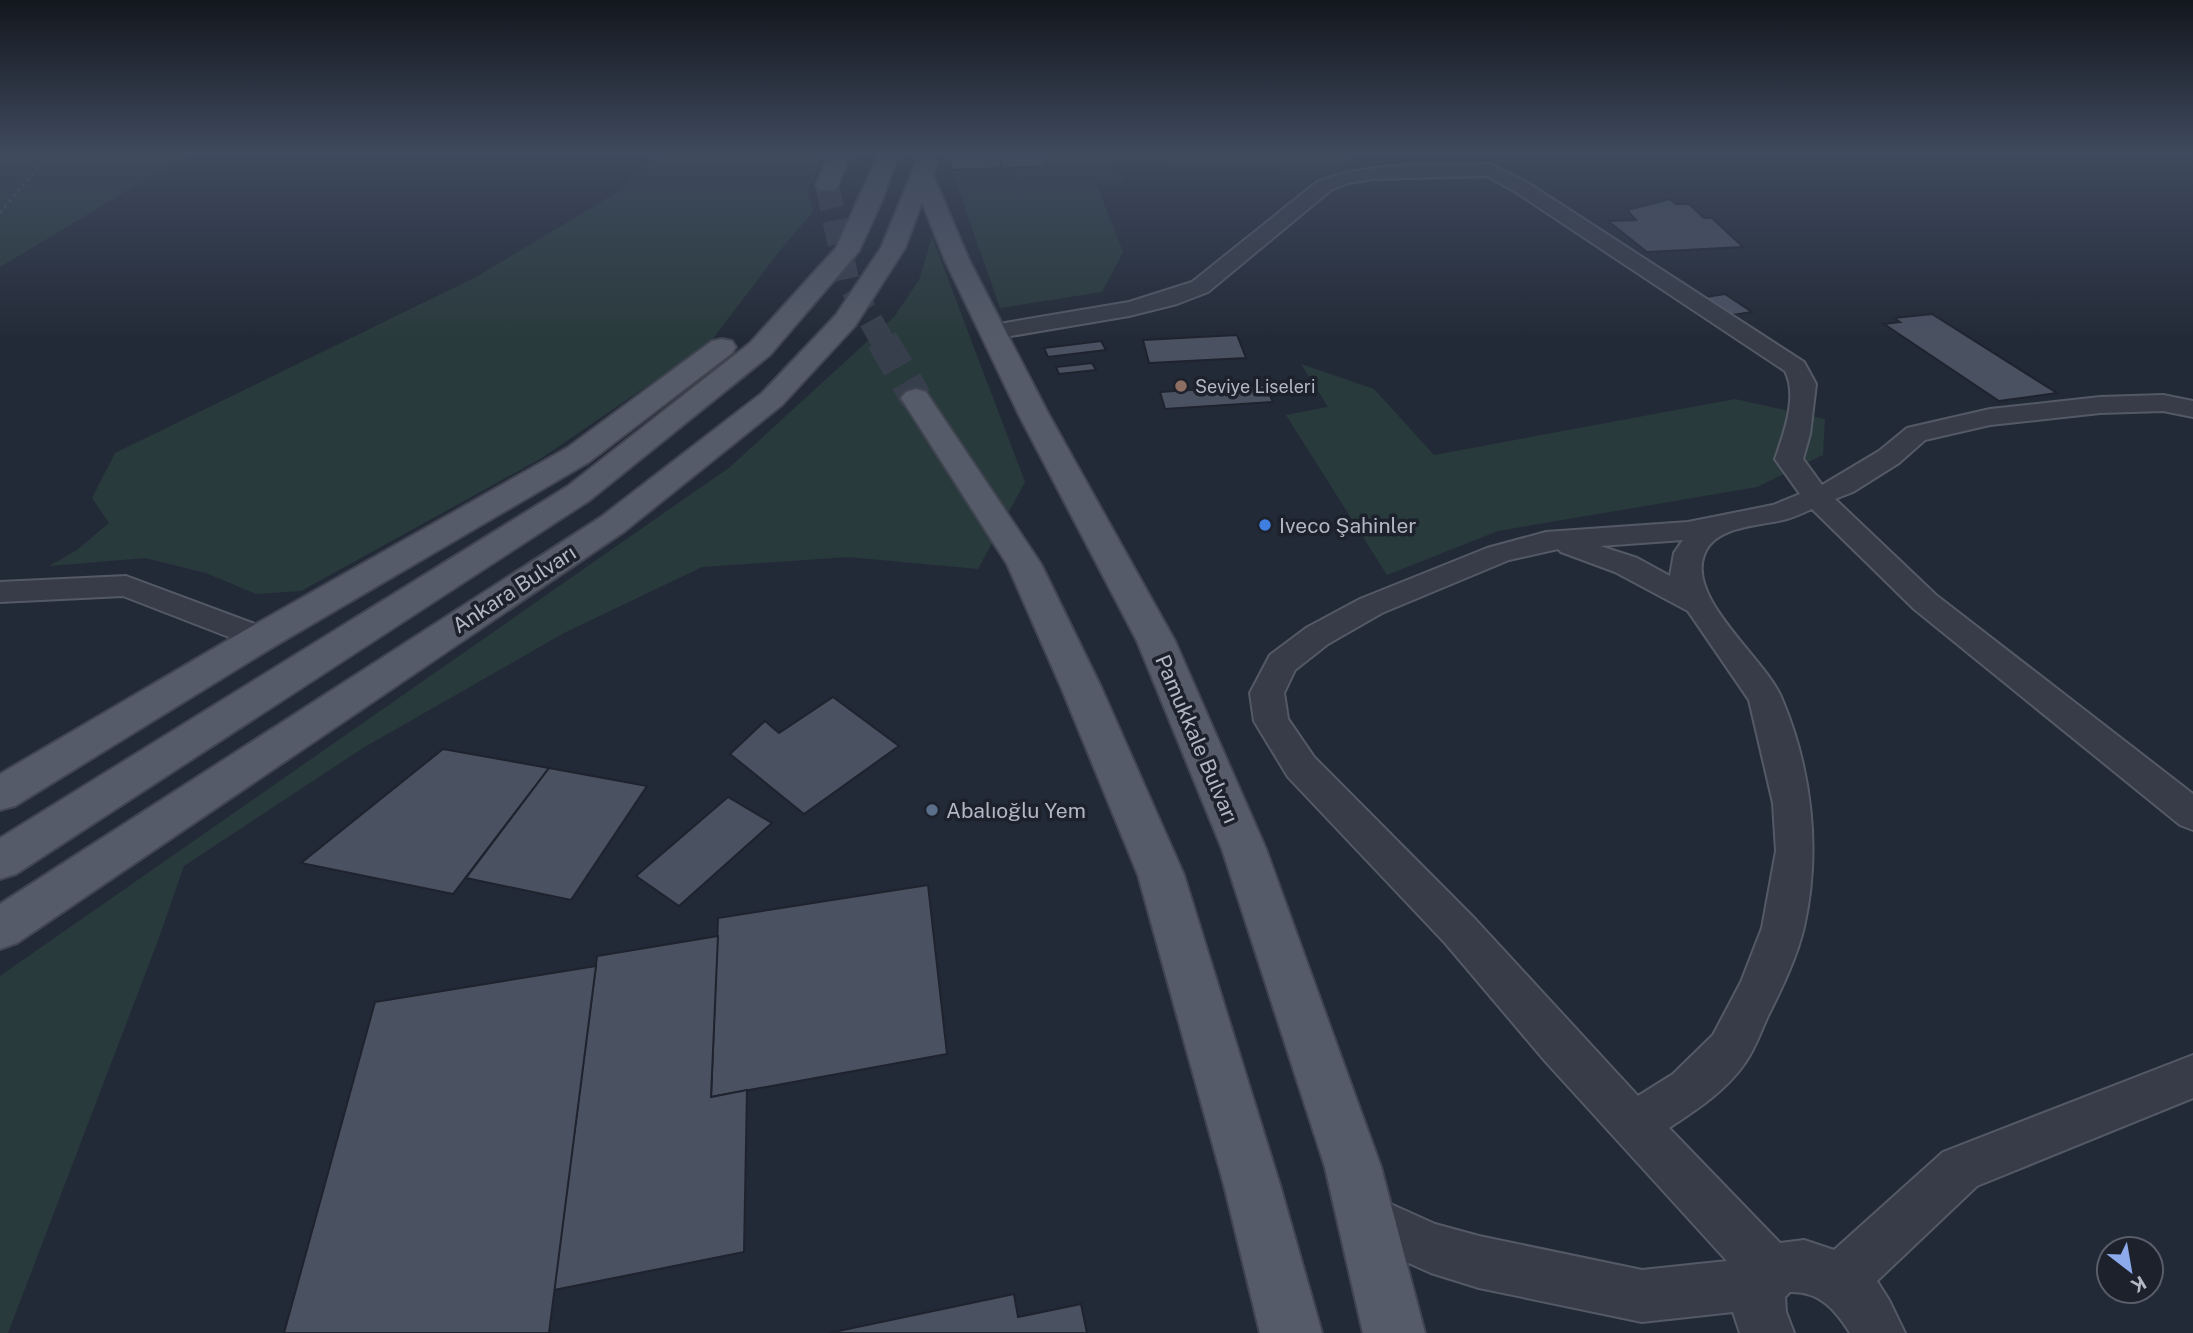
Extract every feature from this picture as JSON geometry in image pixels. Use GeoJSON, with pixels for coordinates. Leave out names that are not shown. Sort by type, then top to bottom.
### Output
{"type":"FeatureCollection","features":[{"type":"Feature","properties":{"kind":"main road"},"geometry":{"type":"LineString","coordinates":[[0,794],[260,638],[578,455],[733,339],[855,215]]}},
{"type":"Feature","properties":{"kind":"main road"},"geometry":{"type":"LineString","coordinates":[[0,861],[579,493],[760,349],[847,251],[864,215]]}},
{"type":"Feature","properties":{"kind":"main road","name":"Ankara Bulvarı"},"geometry":{"type":"LineString","coordinates":[[0,929],[613,524],[772,399],[846,320],[893,247],[906,215]]}},
{"type":"Feature","properties":{"kind":"main road","name":"Pamukkale Bulvarı"},"geometry":{"type":"LineString","coordinates":[[942,215],[957,260],[1040,427],[1156,641],[1239,836],[1353,1167],[1394,1333]]}},
{"type":"Feature","properties":{"kind":"main road"},"geometry":{"type":"LineString","coordinates":[[916,398],[1024,564],[1081,687],[1161,875],[1252,1185],[1291,1333]]}},
{"type":"Feature","properties":{"kind":"street"},"geometry":{"type":"LineString","coordinates":[[993,332],[1129,309],[1169,299],[1200,287],[1288,215]]}},
{"type":"Feature","properties":{"kind":"street"},"geometry":{"type":"LineString","coordinates":[[1564,215],[1795,367],[1804,384],[1797,434],[1789,459],[1816,497],[1925,602],[2193,815]]}},
{"type":"Feature","properties":{"kind":"street"},"geometry":{"type":"LineString","coordinates":[[1766,1277],[1634,1124],[1561,1047],[1460,931],[1301,767],[1270,721],[1267,693],[1282,663],[1317,636],[1384,601],[1497,554],[1546,541],[1688,531],[1781,512],[1843,486],[1889,457],[1916,434],[1990,417],[2100,404],[2163,403],[2193,409]]}},
{"type":"Feature","properties":{"kind":"street"},"geometry":{"type":"LineString","coordinates":[[1634,1124],[1689,1090],[1729,1049],[1760,988],[1783,928],[1795,851],[1792,803],[1765,698],[1699,604],[1685,575],[1689,553],[1701,537],[1718,525]]}},
{"type":"Feature","properties":{"kind":"street"},"geometry":{"type":"LineString","coordinates":[[1546,541],[1600,555],[1626,565],[1699,604]]}},
{"type":"Feature","properties":{"kind":"street"},"geometry":{"type":"LineString","coordinates":[[0,592],[126,586],[260,638]]}},
{"type":"Feature","properties":{"kind":"street"},"geometry":{"type":"LineString","coordinates":[[1839,1281],[1960,1169],[2193,1076]]}},
{"type":"Feature","properties":{"kind":"street"},"geometry":{"type":"LineString","coordinates":[[1364,1217],[1431,1248],[1479,1262],[1642,1296],[1766,1277],[1785,1265],[1802,1265],[1839,1281],[1869,1314],[1878,1333]]}},
{"type":"Feature","properties":{"kind":"street"},"geometry":{"type":"LineString","coordinates":[[1766,1277],[1757,1300],[1761,1321],[1767,1333]]}},
{"type":"Feature","properties":{"kind":"shaded area"},"geometry":{"type":"Polygon","coordinates":[[[0,215],[86,215],[0,267],[0,215]]]}},
{"type":"Feature","properties":{"kind":"shaded area"},"geometry":{"type":"Polygon","coordinates":[[[579,215],[810,215],[709,344],[540,459],[301,591],[256,594],[206,573],[145,558],[49,566],[77,550],[109,523],[92,498],[115,453],[476,277],[579,215]]]}},
{"type":"Feature","properties":{"kind":"shaded area"},"geometry":{"type":"Polygon","coordinates":[[[967,215],[1109,215],[1123,252],[1102,292],[1000,308],[967,215]]]}},
{"type":"Feature","properties":{"kind":"shaded area"},"geometry":{"type":"Polygon","coordinates":[[[932,237],[1025,482],[978,569],[848,557],[702,567],[564,633],[363,748],[184,866],[8,1333],[0,1333],[0,976],[730,467],[894,317],[919,280],[932,237]]]}},
{"type":"Feature","properties":{"kind":"shaded area"},"geometry":{"type":"Polygon","coordinates":[[[1301,364],[1374,389],[1434,455],[1735,399],[1825,419],[1823,455],[1757,487],[1498,531],[1387,575],[1286,415],[1328,407],[1301,364]]]}},
{"type":"Feature","properties":{"kind":"building"},"geometry":{"type":"Polygon","coordinates":[[[1632,215],[1701,215],[1712,218],[1743,247],[1647,252],[1608,221],[1636,220],[1632,215]]]}},
{"type":"Feature","properties":{"kind":"building"},"geometry":{"type":"Polygon","coordinates":[[[1725,294],[1752,312],[1726,316],[1699,298],[1725,294]]]}},
{"type":"Feature","properties":{"kind":"building"},"geometry":{"type":"Polygon","coordinates":[[[1932,314],[2057,393],[1999,401],[1884,324],[1900,322],[1894,318],[1932,314]]]}},
{"type":"Feature","properties":{"kind":"building"},"geometry":{"type":"Polygon","coordinates":[[[1237,335],[1246,358],[1149,363],[1143,340],[1237,335]]]}},
{"type":"Feature","properties":{"kind":"building"},"geometry":{"type":"Polygon","coordinates":[[[1101,341],[1106,350],[1048,357],[1044,348],[1101,341]]]}},
{"type":"Feature","properties":{"kind":"building"},"geometry":{"type":"Polygon","coordinates":[[[1092,363],[1096,370],[1059,374],[1056,367],[1092,363]]]}},
{"type":"Feature","properties":{"kind":"building"},"geometry":{"type":"Polygon","coordinates":[[[1265,385],[1273,402],[1165,409],[1160,392],[1265,385]]]}},
{"type":"Feature","properties":{"kind":"building"},"geometry":{"type":"Polygon","coordinates":[[[833,697],[899,746],[804,814],[730,754],[765,721],[779,733],[833,697]]]}},
{"type":"Feature","properties":{"kind":"building"},"geometry":{"type":"Polygon","coordinates":[[[443,749],[549,768],[453,894],[301,863],[443,749]]]}},
{"type":"Feature","properties":{"kind":"building"},"geometry":{"type":"Polygon","coordinates":[[[549,768],[647,786],[571,900],[466,878],[549,768]]]}},
{"type":"Feature","properties":{"kind":"building"},"geometry":{"type":"Polygon","coordinates":[[[728,797],[772,823],[679,906],[636,876],[728,797]]]}},
{"type":"Feature","properties":{"kind":"building"},"geometry":{"type":"Polygon","coordinates":[[[928,885],[947,1054],[711,1097],[718,918],[928,885]]]}},
{"type":"Feature","properties":{"kind":"building"},"geometry":{"type":"Polygon","coordinates":[[[718,936],[711,1097],[747,1090],[744,1252],[554,1290],[597,956],[718,936]]]}},
{"type":"Feature","properties":{"kind":"building"},"geometry":{"type":"Polygon","coordinates":[[[596,966],[549,1333],[284,1333],[375,1002],[596,966]]]}},
{"type":"Feature","properties":{"kind":"building"},"geometry":{"type":"Polygon","coordinates":[[[1014,1294],[1018,1317],[1081,1304],[1087,1333],[829,1333],[1014,1294]]]}},
{"type":"Feature","properties":{"kind":"tunnel"},"geometry":{"type":"LineString","coordinates":[[833,215],[847,279],[883,342]]}},
{"type":"Feature","properties":{"kind":"tunnel"},"geometry":{"type":"LineString","coordinates":[[882,340],[916,398]]}},
{"type":"Feature","properties":{"kind":"place","name":"Seviye Liseleri"},"geometry":{"type":"Point","coordinates":[1181,386]}},
{"type":"Feature","properties":{"kind":"place","name":"Iveco Şahinler"},"geometry":{"type":"Point","coordinates":[1265,525]}},
{"type":"Feature","properties":{"kind":"place","name":"Abalıoğlu Yem"},"geometry":{"type":"Point","coordinates":[932,810]}}]}
